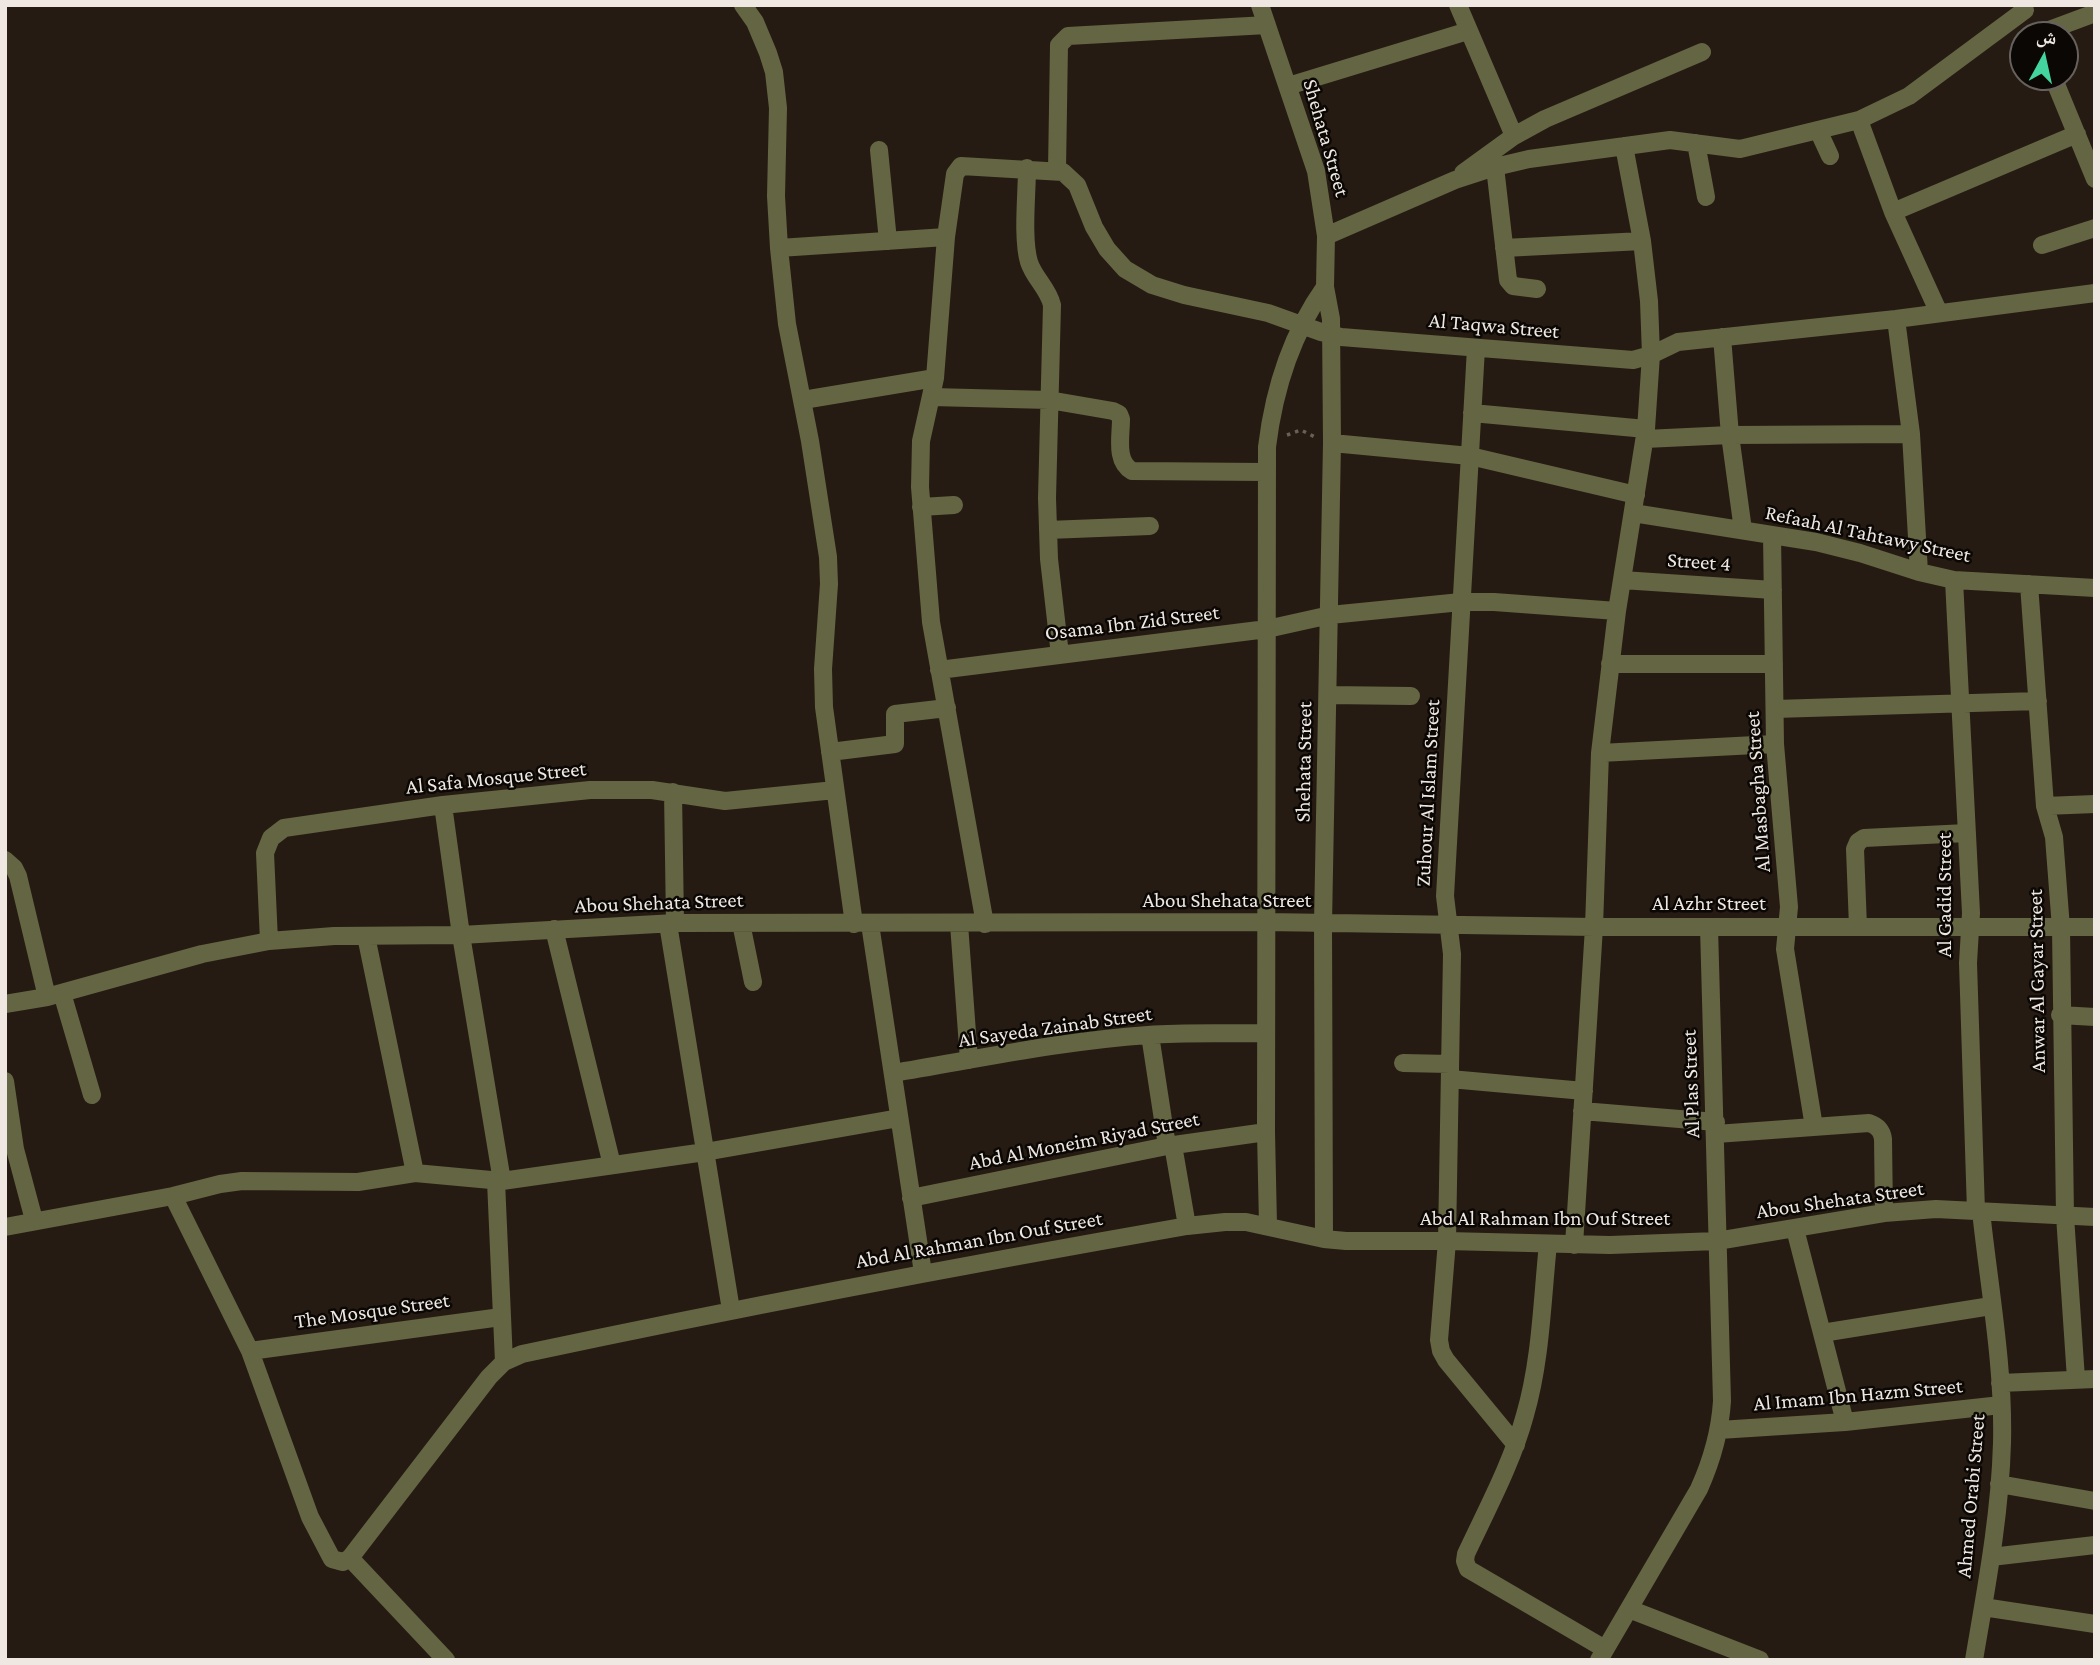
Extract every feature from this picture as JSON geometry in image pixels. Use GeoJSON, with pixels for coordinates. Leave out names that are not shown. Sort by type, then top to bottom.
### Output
{"type":"FeatureCollection","features":[{"type":"Feature","properties":{"kind":"street"},"geometry":{"type":"LineString","coordinates":[[743,5],[755,22],[774,72],[778,108],[776,196],[787,324],[803,400],[828,557],[824,707],[835,790],[893,1073],[923,1273]]}},
{"type":"Feature","properties":{"kind":"street","name":"Shehata Street"},"geometry":{"type":"LineString","coordinates":[[1261,5],[1316,171],[1326,236],[1325,287],[1331,319],[1332,466],[1323,924],[1324,1239]]}},
{"type":"Feature","properties":{"kind":"street"},"geometry":{"type":"LineString","coordinates":[[1458,5],[1514,136]]}},
{"type":"Feature","properties":{"kind":"street"},"geometry":{"type":"LineString","coordinates":[[1326,236],[1455,180],[1494,167],[1558,154],[1670,140],[1740,149],[1859,120],[1909,96],[2024,8]]}},
{"type":"Feature","properties":{"kind":"street"},"geometry":{"type":"LineString","coordinates":[[2074,21],[2095,13]]}},
{"type":"Feature","properties":{"kind":"street"},"geometry":{"type":"LineString","coordinates":[[985,924],[931,622],[921,507],[921,441],[935,378],[946,237],[955,174],[958,168],[964,166],[1057,170],[1059,45],[1068,36],[1267,25]]}},
{"type":"Feature","properties":{"kind":"street"},"geometry":{"type":"LineString","coordinates":[[1288,86],[1468,32]]}},
{"type":"Feature","properties":{"kind":"street"},"geometry":{"type":"LineString","coordinates":[[1455,180],[1514,136],[1545,119],[1702,52]]}},
{"type":"Feature","properties":{"kind":"street"},"geometry":{"type":"LineString","coordinates":[[2059,91],[2095,179]]}},
{"type":"Feature","properties":{"kind":"street"},"geometry":{"type":"LineString","coordinates":[[1859,120],[1893,212],[1939,313]]}},
{"type":"Feature","properties":{"kind":"street"},"geometry":{"type":"LineString","coordinates":[[1818,130],[1830,156]]}},
{"type":"Feature","properties":{"kind":"street"},"geometry":{"type":"LineString","coordinates":[[1893,212],[2077,134]]}},
{"type":"Feature","properties":{"kind":"street"},"geometry":{"type":"LineString","coordinates":[[1696,143],[1706,197]]}},
{"type":"Feature","properties":{"kind":"street"},"geometry":{"type":"LineString","coordinates":[[1574,1245],[1594,927],[1600,753],[1617,611],[1645,434],[1651,355],[1649,301],[1642,241],[1624,146]]}},
{"type":"Feature","properties":{"kind":"street"},"geometry":{"type":"LineString","coordinates":[[879,150],[888,241]]}},
{"type":"Feature","properties":{"kind":"street"},"geometry":{"type":"LineString","coordinates":[[1494,167],[1509,284],[1537,289]]}},
{"type":"Feature","properties":{"kind":"street"},"geometry":{"type":"LineString","coordinates":[[1027,168],[1027,253],[1033,271],[1047,291],[1052,305],[1046,465],[1048,530],[1060,655]]}},
{"type":"Feature","properties":{"kind":"street","name":"Al Taqwa Street"},"geometry":{"type":"LineString","coordinates":[[1057,170],[1069,175],[1077,185],[1094,227],[1107,249],[1125,269],[1152,285],[1184,295],[1235,304],[1331,335],[1623,360],[1651,355],[1678,342],[1896,319],[2095,293]]}},
{"type":"Feature","properties":{"kind":"street"},"geometry":{"type":"LineString","coordinates":[[2042,245],[2095,228]]}},
{"type":"Feature","properties":{"kind":"street"},"geometry":{"type":"LineString","coordinates":[[779,248],[946,237]]}},
{"type":"Feature","properties":{"kind":"street"},"geometry":{"type":"LineString","coordinates":[[1504,248],[1642,241]]}},
{"type":"Feature","properties":{"kind":"street","name":"Shehata Street"},"geometry":{"type":"LineString","coordinates":[[1268,1225],[1267,447],[1276,388],[1285,361],[1302,324],[1325,287]]}},
{"type":"Feature","properties":{"kind":"street"},"geometry":{"type":"LineString","coordinates":[[1896,319],[1911,434],[1919,572]]}},
{"type":"Feature","properties":{"kind":"street"},"geometry":{"type":"LineString","coordinates":[[1722,337],[1730,435],[1742,530]]}},
{"type":"Feature","properties":{"kind":"street","name":"Zuhour Al Islam Street"},"geometry":{"type":"LineString","coordinates":[[1476,348],[1445,896],[1452,954],[1447,1241],[1439,1340],[1441,1351],[1516,1445]]}},
{"type":"Feature","properties":{"kind":"street"},"geometry":{"type":"LineString","coordinates":[[803,400],[935,378]]}},
{"type":"Feature","properties":{"kind":"street"},"geometry":{"type":"LineString","coordinates":[[932,397],[1049,400],[1113,411],[1121,419],[1121,460],[1125,467],[1132,471],[1266,472]]}},
{"type":"Feature","properties":{"kind":"street"},"geometry":{"type":"LineString","coordinates":[[1472,413],[1645,434],[1911,434]]}},
{"type":"Feature","properties":{"kind":"street","name":"Refaah Al Tahtawy Street"},"geometry":{"type":"LineString","coordinates":[[1332,443],[1470,456],[1634,504],[1742,530],[1860,553],[1954,580],[2095,588]]}},
{"type":"Feature","properties":{"kind":"street"},"geometry":{"type":"LineString","coordinates":[[921,507],[954,505]]}},
{"type":"Feature","properties":{"kind":"street"},"geometry":{"type":"LineString","coordinates":[[1048,530],[1150,526]]}},
{"type":"Feature","properties":{"kind":"street","name":"Al Masbagha Street"},"geometry":{"type":"LineString","coordinates":[[1772,535],[1775,744],[1789,907],[1785,948],[1814,1127]]}},
{"type":"Feature","properties":{"kind":"street","name":"Street 4"},"geometry":{"type":"LineString","coordinates":[[1622,580],[1773,590]]}},
{"type":"Feature","properties":{"kind":"street","name":"Al Gadid Street"},"geometry":{"type":"LineString","coordinates":[[1954,580],[1971,913],[1968,963],[1978,1210]]}},
{"type":"Feature","properties":{"kind":"street","name":"Anwar Al Gayar Street"},"geometry":{"type":"LineString","coordinates":[[2029,584],[2045,806],[2054,837],[2060,928],[2065,1216],[2076,1379]]}},
{"type":"Feature","properties":{"kind":"street","name":"Osama Ibn Zid Street"},"geometry":{"type":"LineString","coordinates":[[939,670],[1267,629],[1330,615],[1461,602],[1617,611]]}},
{"type":"Feature","properties":{"kind":"street"},"geometry":{"type":"LineString","coordinates":[[1610,664],[1774,664]]}},
{"type":"Feature","properties":{"kind":"street"},"geometry":{"type":"LineString","coordinates":[[1328,695],[1411,696]]}},
{"type":"Feature","properties":{"kind":"street"},"geometry":{"type":"LineString","coordinates":[[1775,709],[2038,701]]}},
{"type":"Feature","properties":{"kind":"street"},"geometry":{"type":"LineString","coordinates":[[830,752],[891,746],[895,744],[895,714],[947,708]]}},
{"type":"Feature","properties":{"kind":"street"},"geometry":{"type":"LineString","coordinates":[[1600,753],[1775,744]]}},
{"type":"Feature","properties":{"kind":"street","name":"Al Safa Mosque Street"},"geometry":{"type":"LineString","coordinates":[[269,941],[265,853],[271,838],[284,828],[443,805],[611,789],[673,792],[703,799],[725,800],[835,790]]}},
{"type":"Feature","properties":{"kind":"street"},"geometry":{"type":"LineString","coordinates":[[673,792],[672,924],[731,1310]]}},
{"type":"Feature","properties":{"kind":"street"},"geometry":{"type":"LineString","coordinates":[[2045,806],[2095,804]]}},
{"type":"Feature","properties":{"kind":"street"},"geometry":{"type":"LineString","coordinates":[[443,805],[499,1181],[504,1362]]}},
{"type":"Feature","properties":{"kind":"street"},"geometry":{"type":"LineString","coordinates":[[1858,927],[1855,849],[1858,842],[1864,838],[1967,833]]}},
{"type":"Feature","properties":{"kind":"street"},"geometry":{"type":"LineString","coordinates":[[8,866],[18,876],[54,995],[92,1095]]}},
{"type":"Feature","properties":{"kind":"street"},"geometry":{"type":"LineString","coordinates":[[741,923],[752,982]]}},
{"type":"Feature","properties":{"kind":"street","name":"Abou Shehata Street"},"geometry":{"type":"LineString","coordinates":[[5,1004],[54,995],[202,954],[269,941],[323,937],[741,923],[1323,924]]}},
{"type":"Feature","properties":{"kind":"street"},"geometry":{"type":"LineString","coordinates":[[959,924],[969,1060]]}},
{"type":"Feature","properties":{"kind":"street","name":"Al Azhr Street"},"geometry":{"type":"LineString","coordinates":[[1323,924],[2095,927]]}},
{"type":"Feature","properties":{"kind":"street","name":"Al Plas Street"},"geometry":{"type":"LineString","coordinates":[[1602,1654],[1699,1489],[1711,1462],[1719,1430],[1722,1401],[1709,927]]}},
{"type":"Feature","properties":{"kind":"street"},"geometry":{"type":"LineString","coordinates":[[554,929],[612,1165]]}},
{"type":"Feature","properties":{"kind":"street"},"geometry":{"type":"LineString","coordinates":[[366,936],[415,1173]]}},
{"type":"Feature","properties":{"kind":"street"},"geometry":{"type":"LineString","coordinates":[[2060,1015],[2095,1017]]}},
{"type":"Feature","properties":{"kind":"street","name":"Al Sayeda Zainab Street"},"geometry":{"type":"LineString","coordinates":[[893,1073],[1059,1045],[1150,1035],[1266,1033]]}},
{"type":"Feature","properties":{"kind":"street"},"geometry":{"type":"LineString","coordinates":[[1150,1035],[1186,1226]]}},
{"type":"Feature","properties":{"kind":"street"},"geometry":{"type":"LineString","coordinates":[[1403,1063],[1584,1091]]}},
{"type":"Feature","properties":{"kind":"street"},"geometry":{"type":"LineString","coordinates":[[5,1081],[15,1149],[34,1220]]}},
{"type":"Feature","properties":{"kind":"street"},"geometry":{"type":"LineString","coordinates":[[1582,1111],[1716,1128],[1814,1127],[1869,1123],[1879,1129],[1883,1139],[1884,1213]]}},
{"type":"Feature","properties":{"kind":"street"},"geometry":{"type":"LineString","coordinates":[[5,1227],[242,1181],[358,1182],[415,1173],[499,1181],[705,1152],[899,1118]]}},
{"type":"Feature","properties":{"kind":"street","name":"Abd Al Moneim Riyad Street"},"geometry":{"type":"LineString","coordinates":[[911,1198],[1170,1145],[1266,1132]]}},
{"type":"Feature","properties":{"kind":"street"},"geometry":{"type":"LineString","coordinates":[[173,1196],[250,1351],[310,1517],[332,1559],[343,1562],[350,1558],[446,1660]]}},
{"type":"Feature","properties":{"kind":"street","name":"Abou Shehata Street"},"geometry":{"type":"LineString","coordinates":[[1717,1241],[1884,1213],[1936,1209],[2095,1217]]}},
{"type":"Feature","properties":{"kind":"street","name":"Ahmed Orabi Street"},"geometry":{"type":"LineString","coordinates":[[1974,1660],[1991,1557],[1999,1484],[2001,1405],[1992,1306],[1978,1210]]}},
{"type":"Feature","properties":{"kind":"street","name":"Abd Al Rahman Ibn Ouf Street"},"geometry":{"type":"LineString","coordinates":[[350,1558],[489,1377],[504,1362],[522,1354],[923,1273],[1186,1226],[1225,1222],[1268,1225],[1324,1239],[1574,1245],[1717,1241]]}},
{"type":"Feature","properties":{"kind":"street"},"geometry":{"type":"LineString","coordinates":[[1795,1229],[1845,1422]]}},
{"type":"Feature","properties":{"kind":"street"},"geometry":{"type":"LineString","coordinates":[[1548,1244],[1534,1379],[1525,1417],[1516,1445],[1465,1554],[1465,1561],[1468,1569],[1602,1654]]}},
{"type":"Feature","properties":{"kind":"street"},"geometry":{"type":"LineString","coordinates":[[1822,1333],[1992,1306]]}},
{"type":"Feature","properties":{"kind":"street","name":"The Mosque Street"},"geometry":{"type":"LineString","coordinates":[[250,1351],[501,1317]]}},
{"type":"Feature","properties":{"kind":"street"},"geometry":{"type":"LineString","coordinates":[[2000,1383],[2095,1379]]}},
{"type":"Feature","properties":{"kind":"street","name":"Al Imam Ibn Hazm Street"},"geometry":{"type":"LineString","coordinates":[[1719,1430],[1845,1422],[2001,1405]]}},
{"type":"Feature","properties":{"kind":"street"},"geometry":{"type":"LineString","coordinates":[[1999,1484],[2095,1501]]}},
{"type":"Feature","properties":{"kind":"street"},"geometry":{"type":"LineString","coordinates":[[1991,1557],[2095,1545]]}},
{"type":"Feature","properties":{"kind":"street"},"geometry":{"type":"LineString","coordinates":[[1983,1608],[2095,1624]]}},
{"type":"Feature","properties":{"kind":"street"},"geometry":{"type":"LineString","coordinates":[[1629,1609],[1760,1660]]}},
{"type":"Feature","properties":{"kind":"path"},"geometry":{"type":"LineString","coordinates":[[1267,447],[1295,431],[1308,432],[1318,441],[1332,466]]}}]}
